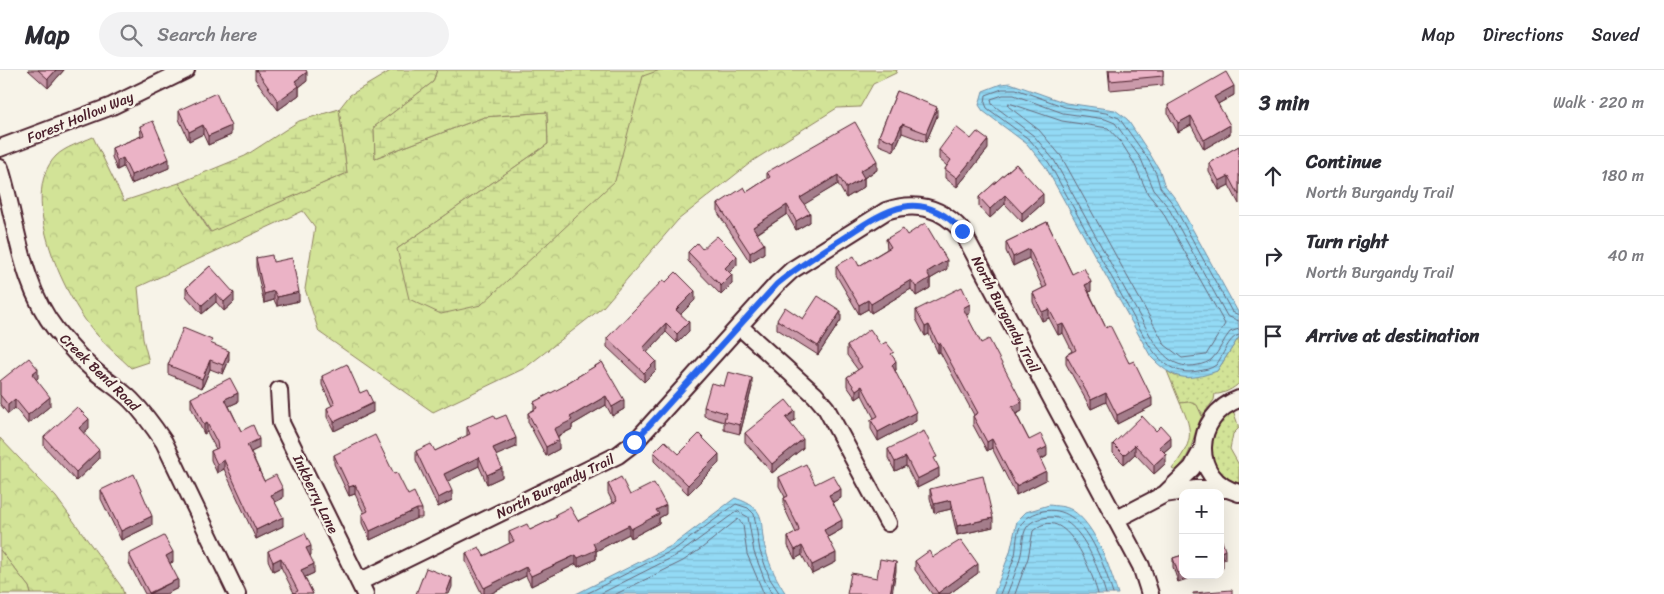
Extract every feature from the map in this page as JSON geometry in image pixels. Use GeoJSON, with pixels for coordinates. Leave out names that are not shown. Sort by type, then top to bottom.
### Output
{"type":"FeatureCollection","features":[{"type":"Feature","properties":{"kind":"street","name":"Forest Hollow Way"},"geometry":{"type":"LineString","coordinates":[[0,148],[112,106],[186,70]]}},
{"type":"Feature","properties":{"kind":"street","name":"Creek Bend Road"},"geometry":{"type":"LineString","coordinates":[[0,168],[27,275],[39,303],[55,329],[76,353],[132,400],[164,442],[237,594]]}},
{"type":"Feature","properties":{"kind":"street","name":"North Burgandy Trail"},"geometry":{"type":"LineString","coordinates":[[362,588],[618,455],[634,442],[777,284],[792,270],[886,211],[900,206],[916,205],[942,213],[962,231],[1141,566],[1150,594]]}},
{"type":"Feature","properties":{"kind":"street"},"geometry":{"type":"LineString","coordinates":[[739,326],[815,395],[826,408],[888,523]]}},
{"type":"Feature","properties":{"kind":"street","name":"Inkberry Lane"},"geometry":{"type":"LineString","coordinates":[[279,390],[282,423],[362,588]]}},
{"type":"Feature","properties":{"kind":"street"},"geometry":{"type":"LineString","coordinates":[[1117,520],[1165,494],[1192,468],[1203,448],[1206,429],[1210,420],[1222,406],[1239,399]]}},
{"type":"Feature","properties":{"kind":"street"},"geometry":{"type":"LineString","coordinates":[[1203,448],[1210,472],[1233,491]]}},
{"type":"Feature","properties":{"kind":"street"},"geometry":{"type":"LineString","coordinates":[[1165,494],[1196,489],[1233,491]]}},
{"type":"Feature","properties":{"kind":"green space"},"geometry":{"type":"Polygon","coordinates":[[[392,70],[437,70],[433,82],[374,127],[375,158],[484,117],[547,112],[548,144],[397,249],[630,120],[643,75],[660,70],[897,70],[896,73],[873,84],[860,107],[837,108],[754,160],[678,220],[603,307],[525,368],[433,412],[319,332],[305,289],[315,227],[303,211],[138,287],[143,339],[149,362],[131,368],[102,340],[85,320],[60,275],[43,222],[41,196],[45,174],[56,156],[69,147],[93,137],[124,201],[179,183],[210,232],[347,173],[339,109],[350,95],[392,70]]]}},
{"type":"Feature","properties":{"kind":"green space"},"geometry":{"type":"Polygon","coordinates":[[[437,70],[660,70],[643,76],[615,181],[481,305],[441,314],[409,299],[397,249],[548,144],[547,112],[484,117],[375,158],[374,127],[433,82],[437,70]]]}},
{"type":"Feature","properties":{"kind":"green space"},"geometry":{"type":"Polygon","coordinates":[[[339,109],[347,173],[211,232],[179,183],[245,156],[299,121],[339,109]]]}},
{"type":"Feature","properties":{"kind":"green space"},"geometry":{"type":"Polygon","coordinates":[[[1239,337],[1239,383],[1228,391],[1215,394],[1214,400],[1202,416],[1201,411],[1189,402],[1180,403],[1167,371],[1175,376],[1217,371],[1239,337]]]}},
{"type":"Feature","properties":{"kind":"green space"},"geometry":{"type":"Polygon","coordinates":[[[1189,402],[1197,405],[1202,416],[1190,450],[1176,471],[1172,469],[1184,452],[1189,438],[1188,423],[1180,403],[1189,402]]]}},
{"type":"Feature","properties":{"kind":"green space"},"geometry":{"type":"Polygon","coordinates":[[[1233,410],[1239,428],[1233,434],[1230,449],[1239,465],[1239,488],[1227,483],[1210,460],[1210,432],[1233,410]]]}},
{"type":"Feature","properties":{"kind":"green space"},"geometry":{"type":"Polygon","coordinates":[[[0,438],[56,497],[121,586],[124,594],[31,594],[29,587],[0,550],[0,438]]]}},
{"type":"Feature","properties":{"kind":"green space"},"geometry":{"type":"Polygon","coordinates":[[[0,550],[29,587],[31,594],[0,594],[0,550]]]}},
{"type":"Feature","properties":{"kind":"water"},"geometry":{"type":"Polygon","coordinates":[[[1010,83],[1066,103],[1115,110],[1127,119],[1160,171],[1164,184],[1177,201],[1238,312],[1239,337],[1217,371],[1197,377],[1181,377],[1166,370],[1151,357],[1045,166],[1027,144],[983,111],[979,105],[983,91],[1001,84],[1010,83]]]}},
{"type":"Feature","properties":{"kind":"water"},"geometry":{"type":"Polygon","coordinates":[[[735,498],[754,507],[758,512],[761,518],[764,541],[770,563],[786,594],[576,594],[673,545],[735,498]]]}},
{"type":"Feature","properties":{"kind":"water"},"geometry":{"type":"Polygon","coordinates":[[[1049,505],[1061,506],[1072,510],[1088,526],[1101,548],[1118,594],[994,594],[1010,552],[1017,521],[1026,512],[1049,505]]]}},
{"type":"Feature","properties":{"kind":"building"},"geometry":{"type":"Polygon","coordinates":[[[38,70],[56,70],[48,79],[38,70]]]}},
{"type":"Feature","properties":{"kind":"building"},"geometry":{"type":"Polygon","coordinates":[[[256,70],[306,70],[307,72],[295,81],[299,86],[278,101],[256,70]]]}},
{"type":"Feature","properties":{"kind":"building"},"geometry":{"type":"Polygon","coordinates":[[[1109,70],[1163,70],[1163,76],[1110,81],[1109,70]]]}},
{"type":"Feature","properties":{"kind":"building"},"geometry":{"type":"Polygon","coordinates":[[[1226,72],[1234,86],[1214,97],[1230,125],[1204,140],[1191,116],[1178,123],[1168,105],[1226,72]]]}},
{"type":"Feature","properties":{"kind":"building"},"geometry":{"type":"Polygon","coordinates":[[[897,91],[937,107],[926,133],[902,124],[894,142],[879,136],[897,91]]]}},
{"type":"Feature","properties":{"kind":"building"},"geometry":{"type":"Polygon","coordinates":[[[216,93],[231,126],[208,136],[203,125],[189,132],[179,110],[216,93]]]}},
{"type":"Feature","properties":{"kind":"building"},"geometry":{"type":"Polygon","coordinates":[[[153,121],[169,159],[131,175],[123,158],[117,161],[112,148],[144,135],[140,126],[153,121]]]}},
{"type":"Feature","properties":{"kind":"building"},"geometry":{"type":"Polygon","coordinates":[[[855,122],[877,161],[860,171],[864,178],[846,188],[838,175],[800,198],[810,213],[796,221],[787,205],[753,227],[764,244],[750,253],[718,204],[744,187],[747,192],[770,177],[767,172],[855,122]]]}},
{"type":"Feature","properties":{"kind":"building"},"geometry":{"type":"Polygon","coordinates":[[[956,127],[971,139],[977,132],[988,140],[957,178],[945,169],[951,160],[939,150],[956,127]]]}},
{"type":"Feature","properties":{"kind":"building"},"geometry":{"type":"Polygon","coordinates":[[[1239,146],[1239,195],[1229,176],[1219,181],[1209,163],[1239,146]]]}},
{"type":"Feature","properties":{"kind":"building"},"geometry":{"type":"Polygon","coordinates":[[[1016,164],[1043,194],[1022,213],[1005,195],[990,209],[979,197],[1016,164]]]}},
{"type":"Feature","properties":{"kind":"building"},"geometry":{"type":"Polygon","coordinates":[[[1047,222],[1072,274],[1084,268],[1091,282],[1085,285],[1106,328],[1110,325],[1129,363],[1134,361],[1152,398],[1117,415],[1106,393],[1091,400],[1066,355],[1076,350],[1063,324],[1058,326],[1049,309],[1042,312],[1033,293],[1047,286],[1029,249],[1013,257],[1006,242],[1047,222]]]}},
{"type":"Feature","properties":{"kind":"building"},"geometry":{"type":"Polygon","coordinates":[[[925,223],[947,260],[927,272],[930,278],[916,287],[911,280],[871,304],[868,300],[859,305],[836,266],[854,256],[859,266],[891,247],[886,239],[903,229],[907,235],[925,223]]]}},
{"type":"Feature","properties":{"kind":"building"},"geometry":{"type":"Polygon","coordinates":[[[717,236],[737,256],[725,268],[732,275],[721,286],[688,252],[697,243],[702,249],[717,236]]]}},
{"type":"Feature","properties":{"kind":"building"},"geometry":{"type":"Polygon","coordinates":[[[272,255],[273,262],[292,258],[299,292],[277,297],[274,291],[264,294],[256,258],[272,255]]]}},
{"type":"Feature","properties":{"kind":"building"},"geometry":{"type":"Polygon","coordinates":[[[210,266],[234,293],[224,302],[216,293],[202,305],[186,288],[210,266]]]}},
{"type":"Feature","properties":{"kind":"building"},"geometry":{"type":"Polygon","coordinates":[[[676,272],[695,291],[676,310],[689,322],[677,334],[666,323],[643,348],[656,361],[644,373],[607,338],[663,280],[666,282],[676,272]]]}},
{"type":"Feature","properties":{"kind":"building"},"geometry":{"type":"Polygon","coordinates":[[[962,287],[970,304],[963,308],[981,343],[989,339],[1022,402],[1012,407],[1029,440],[1041,434],[1047,447],[1037,452],[1046,471],[1016,486],[992,439],[987,442],[973,416],[978,413],[940,343],[938,344],[929,325],[925,327],[916,310],[962,287]]]}},
{"type":"Feature","properties":{"kind":"building"},"geometry":{"type":"Polygon","coordinates":[[[818,296],[841,311],[818,346],[777,320],[785,307],[803,319],[818,296]]]}},
{"type":"Feature","properties":{"kind":"building"},"geometry":{"type":"Polygon","coordinates":[[[183,328],[212,340],[210,343],[229,351],[223,365],[210,360],[202,379],[168,365],[183,328]]]}},
{"type":"Feature","properties":{"kind":"building"},"geometry":{"type":"Polygon","coordinates":[[[870,329],[881,345],[886,342],[894,352],[891,354],[896,361],[892,365],[916,412],[878,432],[871,420],[878,416],[862,386],[856,390],[847,377],[862,367],[847,346],[870,329]]]}},
{"type":"Feature","properties":{"kind":"building"},"geometry":{"type":"Polygon","coordinates":[[[29,358],[38,369],[32,374],[50,397],[28,415],[15,399],[8,405],[0,395],[0,381],[29,358]]]}},
{"type":"Feature","properties":{"kind":"building"},"geometry":{"type":"Polygon","coordinates":[[[602,362],[624,400],[612,407],[606,396],[570,417],[572,420],[554,429],[559,440],[546,447],[528,413],[537,408],[534,402],[568,384],[602,362]]]}},
{"type":"Feature","properties":{"kind":"building"},"geometry":{"type":"Polygon","coordinates":[[[347,364],[360,393],[367,390],[373,403],[334,422],[327,408],[335,404],[322,376],[347,364]]]}},
{"type":"Feature","properties":{"kind":"building"},"geometry":{"type":"Polygon","coordinates":[[[728,372],[752,378],[740,425],[724,421],[726,413],[704,407],[711,383],[724,386],[728,372]]]}},
{"type":"Feature","properties":{"kind":"building"},"geometry":{"type":"Polygon","coordinates":[[[230,378],[238,393],[225,399],[241,431],[253,425],[259,439],[247,445],[264,481],[276,475],[283,489],[271,495],[283,517],[256,530],[224,460],[217,464],[211,451],[218,448],[217,442],[207,423],[204,425],[191,398],[230,378]]]}},
{"type":"Feature","properties":{"kind":"building"},"geometry":{"type":"Polygon","coordinates":[[[786,400],[795,411],[786,418],[803,439],[772,464],[745,433],[786,400]]]}},
{"type":"Feature","properties":{"kind":"building"},"geometry":{"type":"Polygon","coordinates":[[[77,407],[89,419],[79,428],[99,450],[76,472],[44,437],[77,407]]]}},
{"type":"Feature","properties":{"kind":"building"},"geometry":{"type":"Polygon","coordinates":[[[494,415],[496,419],[506,415],[516,438],[493,448],[502,468],[487,475],[479,457],[444,474],[452,491],[438,498],[416,451],[431,444],[435,451],[470,434],[467,427],[494,415]]]}},
{"type":"Feature","properties":{"kind":"building"},"geometry":{"type":"Polygon","coordinates":[[[1142,416],[1156,431],[1161,426],[1171,437],[1159,447],[1166,454],[1154,465],[1135,445],[1124,455],[1113,444],[1142,416]]]}},
{"type":"Feature","properties":{"kind":"building"},"geometry":{"type":"Polygon","coordinates":[[[924,431],[937,457],[934,458],[939,468],[917,479],[906,457],[895,462],[888,449],[924,431]]]}},
{"type":"Feature","properties":{"kind":"building"},"geometry":{"type":"Polygon","coordinates":[[[699,434],[719,454],[688,485],[654,452],[665,441],[679,454],[699,434]]]}},
{"type":"Feature","properties":{"kind":"building"},"geometry":{"type":"Polygon","coordinates":[[[375,435],[394,474],[397,473],[408,495],[414,492],[422,509],[417,509],[370,531],[362,514],[368,511],[355,485],[349,487],[334,455],[375,435]]]}},
{"type":"Feature","properties":{"kind":"building"},"geometry":{"type":"Polygon","coordinates":[[[806,464],[815,484],[833,475],[841,489],[829,495],[842,520],[824,530],[836,553],[812,565],[802,546],[795,550],[788,537],[799,531],[784,498],[788,496],[779,477],[806,464]]]}},
{"type":"Feature","properties":{"kind":"building"},"geometry":{"type":"Polygon","coordinates":[[[134,474],[152,516],[121,531],[101,490],[134,474]]]}},
{"type":"Feature","properties":{"kind":"building"},"geometry":{"type":"Polygon","coordinates":[[[983,476],[993,518],[957,526],[951,500],[934,504],[930,489],[983,476]]]}},
{"type":"Feature","properties":{"kind":"building"},"geometry":{"type":"Polygon","coordinates":[[[621,477],[630,495],[654,483],[666,505],[656,510],[659,514],[631,529],[629,525],[593,543],[596,550],[578,558],[576,555],[531,576],[526,567],[484,588],[466,553],[479,547],[484,556],[514,541],[509,532],[527,524],[530,530],[557,517],[556,514],[570,507],[578,521],[617,501],[608,484],[621,477]]]}},
{"type":"Feature","properties":{"kind":"building"},"geometry":{"type":"Polygon","coordinates":[[[305,533],[311,546],[306,548],[314,564],[301,570],[313,594],[292,594],[298,591],[281,558],[273,562],[268,551],[305,533]]]}},
{"type":"Feature","properties":{"kind":"building"},"geometry":{"type":"Polygon","coordinates":[[[164,536],[173,552],[166,556],[178,579],[149,593],[129,554],[164,536]]]}},
{"type":"Feature","properties":{"kind":"building"},"geometry":{"type":"Polygon","coordinates":[[[961,540],[978,564],[938,593],[915,561],[929,551],[933,557],[961,540]]]}},
{"type":"Feature","properties":{"kind":"building"},"geometry":{"type":"Polygon","coordinates":[[[1179,556],[1178,573],[1173,558],[1179,556]]]}},
{"type":"Feature","properties":{"kind":"building"},"geometry":{"type":"Polygon","coordinates":[[[880,559],[896,562],[890,594],[847,594],[851,573],[877,578],[880,559]]]}},
{"type":"Feature","properties":{"kind":"building"},"geometry":{"type":"Polygon","coordinates":[[[426,568],[452,578],[446,594],[416,594],[426,568]]]}},
{"type":"Feature","properties":{"kind":"building"},"geometry":{"type":"Polygon","coordinates":[[[1232,590],[1232,594],[1193,594],[1193,593],[1232,590]]]}},
{"type":"Feature","properties":{"kind":"route"},"geometry":{"type":"LineString","coordinates":[[634,442],[777,284],[792,270],[879,215],[900,206],[916,205],[931,208],[942,213],[962,231]]}}]}
